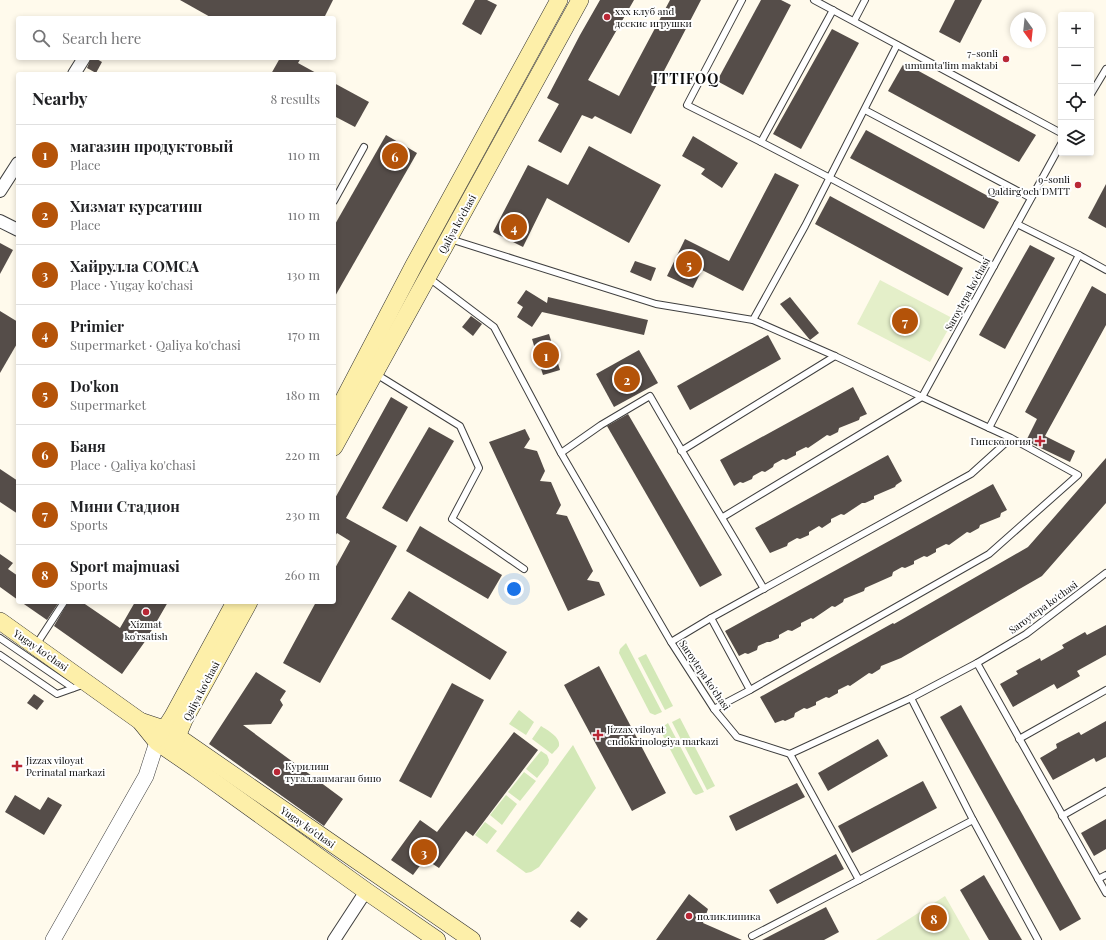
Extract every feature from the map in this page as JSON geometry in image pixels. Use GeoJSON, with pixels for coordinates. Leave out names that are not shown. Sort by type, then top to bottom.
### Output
{"type":"FeatureCollection","features":[{"type":"Feature","properties":{"kind":"main road","name":"Qaliya ko'chasi"},"geometry":{"type":"LineString","coordinates":[[336,443],[374,374],[421,271],[559,0]]}},
{"type":"Feature","properties":{"kind":"main road","name":"Qaliya ko'chasi"},"geometry":{"type":"LineString","coordinates":[[336,408],[421,271],[449,238],[580,0]]}},
{"type":"Feature","properties":{"kind":"main road","name":"Qaliya ko'chasi"},"geometry":{"type":"LineString","coordinates":[[167,740],[173,716],[234,604]]}},
{"type":"Feature","properties":{"kind":"main road","name":"Qaliya ko'chasi"},"geometry":{"type":"LineString","coordinates":[[167,740],[184,720],[248,604]]}},
{"type":"Feature","properties":{"kind":"main road","name":"Yugay ko'chasi"},"geometry":{"type":"LineString","coordinates":[[0,621],[36,646],[80,686],[140,721],[472,940]]}},
{"type":"Feature","properties":{"kind":"main road","name":"Yugay ko'chasi"},"geometry":{"type":"LineString","coordinates":[[167,740],[202,773],[437,940]]}},
{"type":"Feature","properties":{"kind":"street"},"geometry":{"type":"LineString","coordinates":[[75,72],[83,60]]}},
{"type":"Feature","properties":{"kind":"street"},"geometry":{"type":"LineString","coordinates":[[0,191],[16,166]]}},
{"type":"Feature","properties":{"kind":"street"},"geometry":{"type":"LineString","coordinates":[[0,220],[16,229]]}},
{"type":"Feature","properties":{"kind":"street","name":"Qaliya ko'chasi"},"geometry":{"type":"LineString","coordinates":[[53,940],[167,740]]}},
{"type":"Feature","properties":{"kind":"street"},"geometry":{"type":"LineString","coordinates":[[334,940],[366,891]]}},
{"type":"Feature","properties":{"kind":"lane"},"geometry":{"type":"LineString","coordinates":[[742,0],[686,105],[830,178],[994,266]]}},
{"type":"Feature","properties":{"kind":"lane"},"geometry":{"type":"LineString","coordinates":[[814,0],[1058,131]]}},
{"type":"Feature","properties":{"kind":"lane"},"geometry":{"type":"LineString","coordinates":[[854,21],[865,0]]}},
{"type":"Feature","properties":{"kind":"lane"},"geometry":{"type":"LineString","coordinates":[[761,142],[833,10]]}},
{"type":"Feature","properties":{"kind":"lane"},"geometry":{"type":"LineString","coordinates":[[753,320],[805,226],[897,45]]}},
{"type":"Feature","properties":{"kind":"lane"},"geometry":{"type":"LineString","coordinates":[[1094,89],[1106,69]]}},
{"type":"Feature","properties":{"kind":"lane"},"geometry":{"type":"LineString","coordinates":[[865,110],[1031,198]]}},
{"type":"Feature","properties":{"kind":"lane"},"geometry":{"type":"LineString","coordinates":[[336,197],[364,147]]}},
{"type":"Feature","properties":{"kind":"lane","name":"Saroytepa ko'chasi"},"geometry":{"type":"LineString","coordinates":[[922,397],[1058,149]]}},
{"type":"Feature","properties":{"kind":"lane"},"geometry":{"type":"LineString","coordinates":[[1017,224],[1106,270]]}},
{"type":"Feature","properties":{"kind":"lane"},"geometry":{"type":"LineString","coordinates":[[449,238],[656,304],[753,320],[835,356],[1010,438],[1078,475],[989,554],[714,709]]}},
{"type":"Feature","properties":{"kind":"lane"},"geometry":{"type":"LineString","coordinates":[[989,428],[1079,255]]}},
{"type":"Feature","properties":{"kind":"lane","name":"Saroytepa ko'chasi"},"geometry":{"type":"LineString","coordinates":[[421,271],[494,327],[561,453],[670,642],[714,709],[737,737],[790,754],[911,698],[1026,634],[1106,573]]}},
{"type":"Feature","properties":{"kind":"lane"},"geometry":{"type":"LineString","coordinates":[[681,451],[835,356]]}},
{"type":"Feature","properties":{"kind":"lane"},"geometry":{"type":"LineString","coordinates":[[374,374],[460,426],[479,468],[452,519],[524,569]]}},
{"type":"Feature","properties":{"kind":"lane"},"geometry":{"type":"LineString","coordinates":[[561,453],[601,425],[650,396],[681,451],[723,517],[764,590]]}},
{"type":"Feature","properties":{"kind":"lane"},"geometry":{"type":"LineString","coordinates":[[723,517],[922,397]]}},
{"type":"Feature","properties":{"kind":"lane"},"geometry":{"type":"LineString","coordinates":[[670,642],[971,474],[1010,438]]}},
{"type":"Feature","properties":{"kind":"lane"},"geometry":{"type":"LineString","coordinates":[[36,646],[63,604]]}},
{"type":"Feature","properties":{"kind":"lane"},"geometry":{"type":"LineString","coordinates":[[711,618],[750,690]]}},
{"type":"Feature","properties":{"kind":"lane"},"geometry":{"type":"LineString","coordinates":[[0,638],[80,686]]}},
{"type":"Feature","properties":{"kind":"lane"},"geometry":{"type":"LineString","coordinates":[[0,655],[57,694],[80,686]]}},
{"type":"Feature","properties":{"kind":"lane"},"geometry":{"type":"LineString","coordinates":[[977,662],[1106,893]]}},
{"type":"Feature","properties":{"kind":"lane"},"geometry":{"type":"LineString","coordinates":[[1019,738],[1106,690]]}},
{"type":"Feature","properties":{"kind":"lane"},"geometry":{"type":"LineString","coordinates":[[911,698],[973,820],[1038,940]]}},
{"type":"Feature","properties":{"kind":"lane"},"geometry":{"type":"LineString","coordinates":[[790,754],[859,880]]}},
{"type":"Feature","properties":{"kind":"lane"},"geometry":{"type":"LineString","coordinates":[[1062,816],[1106,791]]}},
{"type":"Feature","properties":{"kind":"lane"},"geometry":{"type":"LineString","coordinates":[[752,936],[973,820]]}},
{"type":"Feature","properties":{"kind":"lane"},"geometry":{"type":"LineString","coordinates":[[1098,879],[1106,875]]}},
{"type":"Feature","properties":{"kind":"green space"},"geometry":{"type":"Polygon","coordinates":[[[880,280],[954,319],[930,362],[857,324],[880,280]]]}},
{"type":"Feature","properties":{"kind":"green space"},"geometry":{"type":"Polygon","coordinates":[[[626,643],[662,712],[655,715],[650,713],[619,653],[620,649],[626,643]]]}},
{"type":"Feature","properties":{"kind":"green space"},"geometry":{"type":"Polygon","coordinates":[[[646,654],[673,706],[665,710],[638,658],[646,654]]]}},
{"type":"Feature","properties":{"kind":"green space"},"geometry":{"type":"Polygon","coordinates":[[[519,710],[534,722],[526,735],[509,724],[519,710]]]}},
{"type":"Feature","properties":{"kind":"green space"},"geometry":{"type":"Polygon","coordinates":[[[680,718],[715,786],[707,790],[672,722],[680,718]]]}},
{"type":"Feature","properties":{"kind":"green space"},"geometry":{"type":"Polygon","coordinates":[[[668,723],[704,792],[696,795],[693,793],[661,732],[664,726],[668,723]]]}},
{"type":"Feature","properties":{"kind":"green space"},"geometry":{"type":"Polygon","coordinates":[[[541,726],[553,734],[558,740],[559,746],[552,754],[532,739],[541,726]]]}},
{"type":"Feature","properties":{"kind":"green space"},"geometry":{"type":"Polygon","coordinates":[[[573,745],[596,788],[539,867],[526,873],[496,851],[573,745]]]}},
{"type":"Feature","properties":{"kind":"green space"},"geometry":{"type":"Polygon","coordinates":[[[541,751],[547,755],[549,760],[548,764],[537,778],[526,769],[541,751]]]}},
{"type":"Feature","properties":{"kind":"green space"},"geometry":{"type":"Polygon","coordinates":[[[524,772],[536,781],[520,801],[508,792],[524,772]]]}},
{"type":"Feature","properties":{"kind":"green space"},"geometry":{"type":"Polygon","coordinates":[[[506,795],[517,804],[502,825],[490,815],[506,795]]]}},
{"type":"Feature","properties":{"kind":"green space"},"geometry":{"type":"Polygon","coordinates":[[[485,822],[497,831],[487,844],[475,835],[485,822]]]}},
{"type":"Feature","properties":{"kind":"green space"},"geometry":{"type":"Polygon","coordinates":[[[945,896],[970,940],[876,940],[945,896]]]}},
{"type":"Feature","properties":{"kind":"building"},"geometry":{"type":"Polygon","coordinates":[[[180,0],[333,0],[325,16],[208,16],[180,0]]]}},
{"type":"Feature","properties":{"kind":"building"},"geometry":{"type":"Polygon","coordinates":[[[475,0],[487,0],[497,5],[481,35],[462,24],[475,0]]]}},
{"type":"Feature","properties":{"kind":"building"},"geometry":{"type":"Polygon","coordinates":[[[600,0],[634,0],[588,80],[619,96],[670,0],[701,0],[631,134],[595,116],[592,119],[582,115],[561,153],[538,141],[559,104],[547,98],[600,0]]]}},
{"type":"Feature","properties":{"kind":"building"},"geometry":{"type":"Polygon","coordinates":[[[761,0],[781,0],[791,5],[743,95],[717,81],[761,0]]]}},
{"type":"Feature","properties":{"kind":"building"},"geometry":{"type":"Polygon","coordinates":[[[955,0],[982,0],[960,43],[939,32],[955,0]]]}},
{"type":"Feature","properties":{"kind":"building"},"geometry":{"type":"Polygon","coordinates":[[[832,29],[859,43],[801,149],[773,134],[832,29]]]}},
{"type":"Feature","properties":{"kind":"building"},"geometry":{"type":"Polygon","coordinates":[[[90,60],[98,60],[102,62],[97,72],[87,68],[90,60]]]}},
{"type":"Feature","properties":{"kind":"building"},"geometry":{"type":"Polygon","coordinates":[[[279,60],[300,60],[298,63],[314,72],[272,72],[279,60]]]}},
{"type":"Feature","properties":{"kind":"building"},"geometry":{"type":"Polygon","coordinates":[[[904,63],[1036,135],[1019,162],[888,91],[904,63]]]}},
{"type":"Feature","properties":{"kind":"building"},"geometry":{"type":"Polygon","coordinates":[[[336,84],[369,102],[355,127],[336,117],[336,84]]]}},
{"type":"Feature","properties":{"kind":"building"},"geometry":{"type":"Polygon","coordinates":[[[866,130],[999,202],[984,229],[850,158],[866,130]]]}},
{"type":"Feature","properties":{"kind":"building"},"geometry":{"type":"Polygon","coordinates":[[[386,135],[417,153],[336,295],[336,222],[386,135]]]}},
{"type":"Feature","properties":{"kind":"building"},"geometry":{"type":"Polygon","coordinates":[[[693,136],[738,163],[722,188],[701,174],[705,169],[682,156],[693,136]]]}},
{"type":"Feature","properties":{"kind":"building"},"geometry":{"type":"Polygon","coordinates":[[[589,146],[661,185],[629,243],[547,198],[523,247],[493,232],[528,165],[568,185],[589,146]]]}},
{"type":"Feature","properties":{"kind":"building"},"geometry":{"type":"Polygon","coordinates":[[[775,173],[799,185],[743,291],[702,270],[693,288],[667,276],[685,239],[729,261],[775,173]]]}},
{"type":"Feature","properties":{"kind":"building"},"geometry":{"type":"Polygon","coordinates":[[[1106,184],[1106,228],[1088,218],[1106,184]]]}},
{"type":"Feature","properties":{"kind":"building"},"geometry":{"type":"Polygon","coordinates":[[[830,196],[963,268],[948,296],[815,224],[830,196]]]}},
{"type":"Feature","properties":{"kind":"building"},"geometry":{"type":"Polygon","coordinates":[[[0,243],[13,250],[0,274],[0,243]]]}},
{"type":"Feature","properties":{"kind":"building"},"geometry":{"type":"Polygon","coordinates":[[[1030,245],[1055,258],[1005,349],[979,335],[1030,245]]]}},
{"type":"Feature","properties":{"kind":"building"},"geometry":{"type":"Polygon","coordinates":[[[635,261],[656,268],[651,281],[630,272],[635,261]]]}},
{"type":"Feature","properties":{"kind":"building"},"geometry":{"type":"Polygon","coordinates":[[[1092,286],[1106,294],[1106,325],[1045,436],[1075,451],[1070,462],[1026,441],[1037,419],[1025,412],[1092,286]]]}},
{"type":"Feature","properties":{"kind":"building"},"geometry":{"type":"Polygon","coordinates":[[[526,290],[547,303],[548,297],[648,320],[644,335],[542,312],[532,327],[517,317],[523,307],[517,303],[526,290]]]}},
{"type":"Feature","properties":{"kind":"building"},"geometry":{"type":"Polygon","coordinates":[[[790,297],[819,333],[810,340],[780,304],[790,297]]]}},
{"type":"Feature","properties":{"kind":"building"},"geometry":{"type":"Polygon","coordinates":[[[0,311],[16,321],[16,345],[0,373],[0,311]]]}},
{"type":"Feature","properties":{"kind":"building"},"geometry":{"type":"Polygon","coordinates":[[[471,316],[482,324],[473,336],[462,327],[471,316]]]}},
{"type":"Feature","properties":{"kind":"building"},"geometry":{"type":"Polygon","coordinates":[[[549,334],[560,370],[543,375],[532,339],[549,334]]]}},
{"type":"Feature","properties":{"kind":"building"},"geometry":{"type":"Polygon","coordinates":[[[768,335],[781,359],[690,410],[677,386],[768,335]]]}},
{"type":"Feature","properties":{"kind":"building"},"geometry":{"type":"Polygon","coordinates":[[[639,350],[658,383],[614,407],[596,374],[639,350]]]}},
{"type":"Feature","properties":{"kind":"building"},"geometry":{"type":"Polygon","coordinates":[[[853,387],[867,414],[860,417],[859,420],[839,428],[838,432],[830,436],[827,435],[808,448],[806,447],[796,452],[796,455],[786,460],[783,459],[774,464],[773,467],[765,472],[762,471],[753,476],[752,479],[743,483],[740,482],[734,486],[720,460],[853,387]]]}},
{"type":"Feature","properties":{"kind":"building"},"geometry":{"type":"Polygon","coordinates":[[[391,397],[408,407],[346,518],[397,546],[320,683],[283,663],[315,604],[336,604],[336,566],[350,541],[337,533],[336,535],[336,496],[391,397]]]}},
{"type":"Feature","properties":{"kind":"building"},"geometry":{"type":"Polygon","coordinates":[[[628,414],[722,575],[700,587],[607,426],[628,414]]]}},
{"type":"Feature","properties":{"kind":"building"},"geometry":{"type":"Polygon","coordinates":[[[429,427],[454,441],[407,522],[382,508],[429,427]]]}},
{"type":"Feature","properties":{"kind":"building"},"geometry":{"type":"Polygon","coordinates":[[[525,429],[530,439],[524,448],[537,451],[545,471],[540,481],[551,482],[561,505],[556,514],[567,516],[593,571],[587,580],[599,582],[605,595],[568,611],[489,442],[525,429]]]}},
{"type":"Feature","properties":{"kind":"building"},"geometry":{"type":"Polygon","coordinates":[[[888,455],[902,481],[895,487],[874,496],[874,499],[862,503],[844,515],[841,514],[831,519],[831,522],[822,528],[819,526],[809,532],[809,535],[800,539],[797,538],[788,543],[787,546],[770,553],[755,528],[888,455]]]}},
{"type":"Feature","properties":{"kind":"building"},"geometry":{"type":"Polygon","coordinates":[[[1106,458],[1106,503],[1042,576],[901,658],[881,666],[880,669],[872,674],[869,673],[850,686],[848,685],[838,690],[838,693],[829,698],[826,697],[816,702],[816,705],[807,709],[804,708],[795,713],[794,717],[775,723],[760,697],[893,623],[894,624],[1028,547],[1106,458]]]}},
{"type":"Feature","properties":{"kind":"building"},"geometry":{"type":"Polygon","coordinates":[[[0,469],[16,480],[16,513],[0,502],[0,469]]]}},
{"type":"Feature","properties":{"kind":"building"},"geometry":{"type":"Polygon","coordinates":[[[993,484],[1007,510],[1001,513],[1000,517],[980,525],[979,528],[970,533],[967,532],[949,545],[946,544],[936,549],[936,552],[927,557],[924,556],[914,561],[914,564],[905,568],[902,567],[893,572],[892,576],[865,588],[864,591],[844,599],[843,602],[835,607],[832,606],[813,619],[811,618],[801,623],[801,626],[792,631],[788,630],[779,635],[779,638],[758,646],[757,650],[739,656],[725,631],[993,484]]]}},
{"type":"Feature","properties":{"kind":"building"},"geometry":{"type":"Polygon","coordinates":[[[420,526],[502,575],[488,599],[406,551],[420,526]]]}},
{"type":"Feature","properties":{"kind":"building"},"geometry":{"type":"Polygon","coordinates":[[[0,554],[13,563],[8,569],[16,575],[16,599],[0,587],[0,554]]]}},
{"type":"Feature","properties":{"kind":"building"},"geometry":{"type":"Polygon","coordinates":[[[409,591],[507,652],[490,680],[391,619],[409,591]]]}},
{"type":"Feature","properties":{"kind":"building"},"geometry":{"type":"Polygon","coordinates":[[[24,604],[58,604],[47,620],[24,604]]]}},
{"type":"Feature","properties":{"kind":"building"},"geometry":{"type":"Polygon","coordinates":[[[67,604],[85,604],[120,628],[134,604],[167,604],[146,640],[122,674],[54,626],[67,604]]]}},
{"type":"Feature","properties":{"kind":"building"},"geometry":{"type":"Polygon","coordinates":[[[1106,625],[1106,655],[1077,671],[1080,676],[1057,689],[1054,684],[1013,707],[1000,684],[1018,674],[1016,671],[1040,658],[1041,661],[1064,648],[1062,645],[1085,632],[1087,635],[1106,625]]]}},
{"type":"Feature","properties":{"kind":"building"},"geometry":{"type":"Polygon","coordinates":[[[599,666],[666,793],[632,811],[564,685],[599,666]]]}},
{"type":"Feature","properties":{"kind":"building","name":"Курилиш тугалланмаган бино"},"geometry":{"type":"Polygon","coordinates":[[[256,672],[286,691],[280,700],[283,705],[271,724],[243,725],[343,799],[324,826],[209,744],[256,672]]]}},
{"type":"Feature","properties":{"kind":"building"},"geometry":{"type":"Polygon","coordinates":[[[452,683],[484,700],[431,798],[399,781],[452,683]]]}},
{"type":"Feature","properties":{"kind":"building"},"geometry":{"type":"Polygon","coordinates":[[[34,694],[44,701],[37,710],[27,703],[34,694]]]}},
{"type":"Feature","properties":{"kind":"building"},"geometry":{"type":"Polygon","coordinates":[[[961,705],[1081,919],[1060,931],[940,717],[961,705]]]}},
{"type":"Feature","properties":{"kind":"building"},"geometry":{"type":"Polygon","coordinates":[[[1106,721],[1106,757],[1096,762],[1094,758],[1053,780],[1040,758],[1057,748],[1056,744],[1079,732],[1081,735],[1106,721]]]}},
{"type":"Feature","properties":{"kind":"building"},"geometry":{"type":"Polygon","coordinates":[[[514,732],[538,750],[473,836],[466,831],[439,868],[425,859],[413,875],[391,860],[420,820],[437,832],[514,732]]]}},
{"type":"Feature","properties":{"kind":"building"},"geometry":{"type":"Polygon","coordinates":[[[878,739],[888,756],[828,791],[818,773],[878,739]]]}},
{"type":"Feature","properties":{"kind":"building"},"geometry":{"type":"Polygon","coordinates":[[[923,781],[937,808],[852,853],[838,826],[923,781]]]}},
{"type":"Feature","properties":{"kind":"building"},"geometry":{"type":"Polygon","coordinates":[[[797,783],[805,797],[736,831],[729,816],[797,783]]]}},
{"type":"Feature","properties":{"kind":"building"},"geometry":{"type":"Polygon","coordinates":[[[15,795],[40,810],[48,797],[62,805],[44,835],[5,812],[15,795]]]}},
{"type":"Feature","properties":{"kind":"building"},"geometry":{"type":"Polygon","coordinates":[[[1106,819],[1106,849],[1094,856],[1081,833],[1106,819]]]}},
{"type":"Feature","properties":{"kind":"building"},"geometry":{"type":"Polygon","coordinates":[[[836,854],[844,869],[777,904],[769,890],[836,854]]]}},
{"type":"Feature","properties":{"kind":"building"},"geometry":{"type":"Polygon","coordinates":[[[984,875],[1022,940],[989,940],[960,890],[984,875]]]}},
{"type":"Feature","properties":{"kind":"building","name":"поликлиника"},"geometry":{"type":"Polygon","coordinates":[[[689,894],[708,909],[703,923],[742,940],[656,940],[689,894]]]}},
{"type":"Feature","properties":{"kind":"building"},"geometry":{"type":"Polygon","coordinates":[[[826,907],[839,932],[824,940],[762,940],[826,907]]]}},
{"type":"Feature","properties":{"kind":"building"},"geometry":{"type":"Polygon","coordinates":[[[578,911],[588,919],[580,928],[570,921],[578,911]]]}},
{"type":"Feature","properties":{"kind":"place","name":"ххх клуб and деские игрушки"},"geometry":{"type":"Point","coordinates":[607,17]}},
{"type":"Feature","properties":{"kind":"place","name":"7-sonli umumta'lim maktabi"},"geometry":{"type":"Point","coordinates":[1006,59]}},
{"type":"Feature","properties":{"kind":"place","name":"Баня"},"geometry":{"type":"Point","coordinates":[395,156]}},
{"type":"Feature","properties":{"kind":"place","name":"9-sonli Qaldirg'och DMTT"},"geometry":{"type":"Point","coordinates":[1078,185]}},
{"type":"Feature","properties":{"kind":"place","name":"Primier"},"geometry":{"type":"Point","coordinates":[514,227]}},
{"type":"Feature","properties":{"kind":"place","name":"Do'kon"},"geometry":{"type":"Point","coordinates":[689,264]}},
{"type":"Feature","properties":{"kind":"place","name":"Мини Стадион"},"geometry":{"type":"Point","coordinates":[905,321]}},
{"type":"Feature","properties":{"kind":"place","name":"магазин продуктовый"},"geometry":{"type":"Point","coordinates":[546,355]}},
{"type":"Feature","properties":{"kind":"place","name":"Хизмат курсатиш"},"geometry":{"type":"Point","coordinates":[627,379]}},
{"type":"Feature","properties":{"kind":"place","name":"Гинекология"},"geometry":{"type":"Point","coordinates":[1040,441]}},
{"type":"Feature","properties":{"kind":"place","name":"Xizmat ko'rsatish"},"geometry":{"type":"Point","coordinates":[146,612]}},
{"type":"Feature","properties":{"kind":"place","name":"Jizzax viloyat endokrinologiya markazi"},"geometry":{"type":"Point","coordinates":[598,735]}},
{"type":"Feature","properties":{"kind":"place","name":"Jizzax viloyat Perinatal markazi"},"geometry":{"type":"Point","coordinates":[17,766]}},
{"type":"Feature","properties":{"kind":"place","name":"Курилиш тугалланмаган бино"},"geometry":{"type":"Point","coordinates":[277,772]}},
{"type":"Feature","properties":{"kind":"place","name":"Хайрулла СОМСА"},"geometry":{"type":"Point","coordinates":[424,852]}},
{"type":"Feature","properties":{"kind":"place","name":"поликлиника"},"geometry":{"type":"Point","coordinates":[689,916]}},
{"type":"Feature","properties":{"kind":"place","name":"Sport majmuasi"},"geometry":{"type":"Point","coordinates":[934,918]}},
{"type":"Feature","properties":{"kind":"district","name":"ITTIFOQ"},"geometry":{"type":"Point","coordinates":[686,78]}}]}
